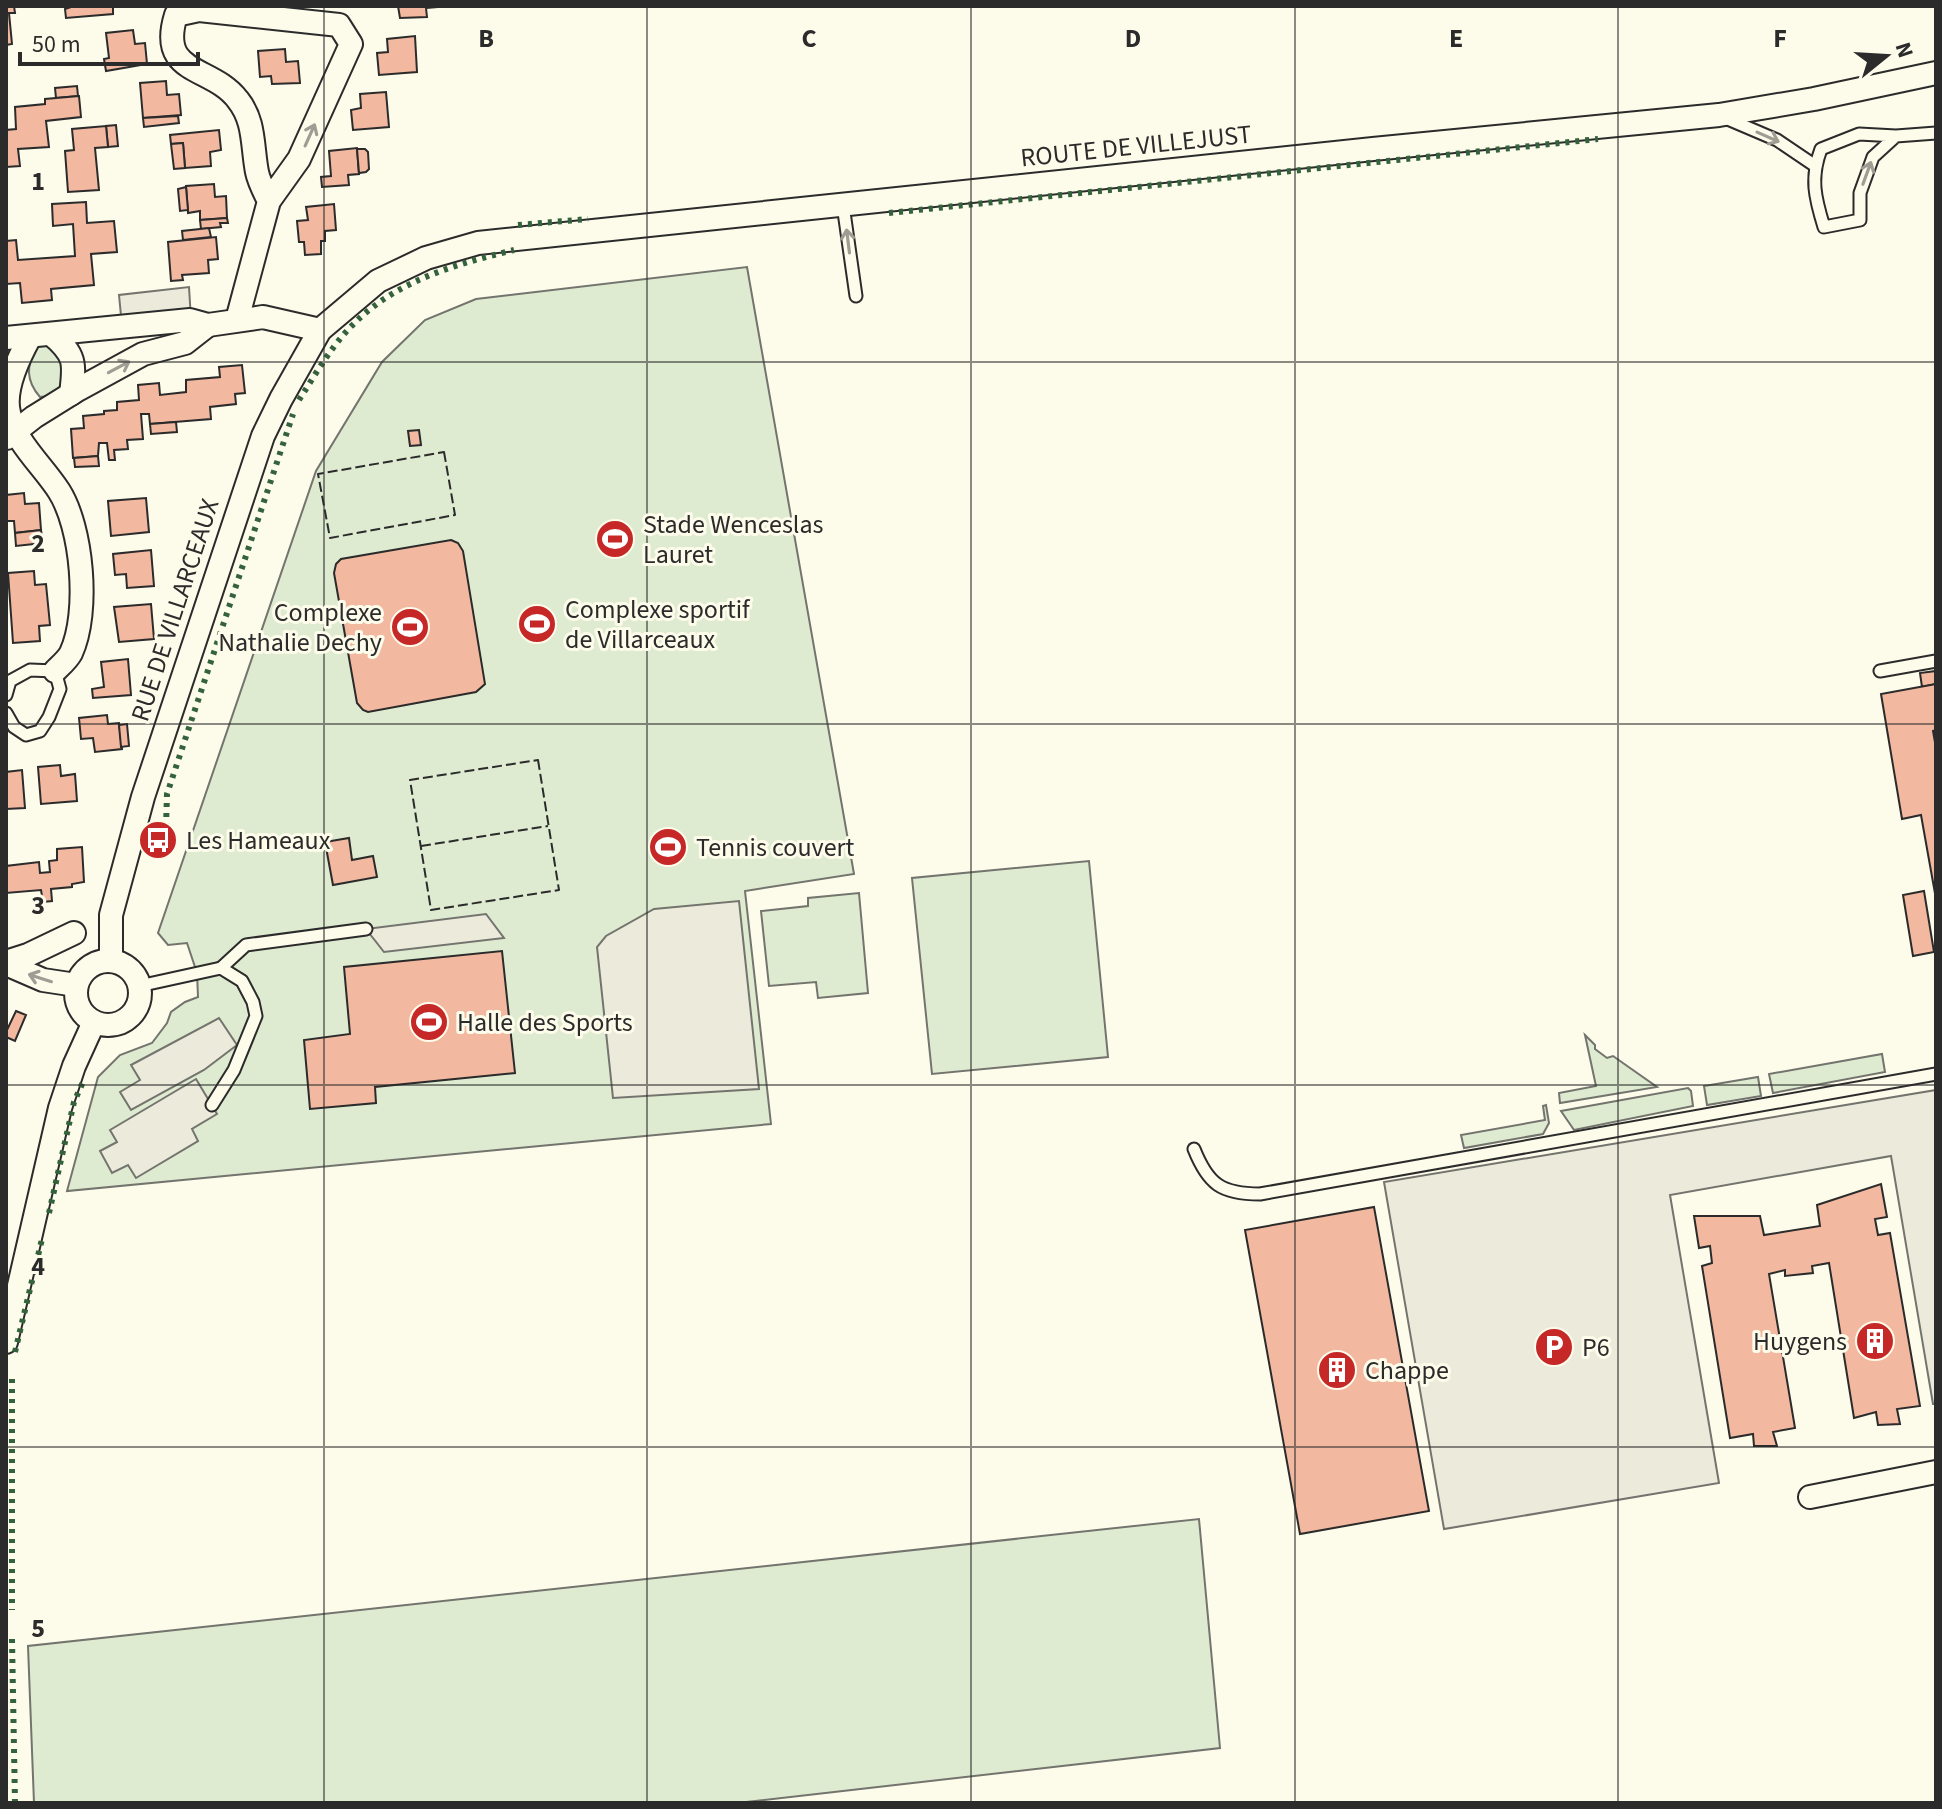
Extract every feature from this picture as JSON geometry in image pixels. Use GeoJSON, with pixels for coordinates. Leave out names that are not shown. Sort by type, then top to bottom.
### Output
{"type":"FeatureCollection","features":[{"type":"Feature","properties":{"kind":"street"},"geometry":{"type":"LineString","coordinates":[[237,320],[269,201],[299,159],[351,44],[339,25],[199,10],[176,15],[171,32],[176,57],[191,70],[219,83],[237,98],[250,119],[257,176],[269,201]]}},
{"type":"Feature","properties":{"kind":"street","name":"ROUTE DE VILLEJUST"},"geometry":{"type":"LineString","coordinates":[[353,302],[378,281],[426,258],[478,243],[1719,115],[1936,73]]}},
{"type":"Feature","properties":{"kind":"street","name":"RUE DE VILLARCEAUX"},"geometry":{"type":"LineString","coordinates":[[111,961],[111,915],[143,797],[263,436],[320,330],[353,302]]}},
{"type":"Feature","properties":{"kind":"street"},"geometry":{"type":"LineString","coordinates":[[27,341],[190,320],[208,325],[263,317],[320,330]]}},
{"type":"Feature","properties":{"kind":"street"},"geometry":{"type":"LineString","coordinates":[[11,434],[62,400],[143,354],[185,343],[208,325]]}},
{"type":"Feature","properties":{"kind":"street"},"geometry":{"type":"LineString","coordinates":[[27,341],[24,398],[34,406],[62,400]]}},
{"type":"Feature","properties":{"kind":"street"},"geometry":{"type":"LineString","coordinates":[[27,341],[68,348],[74,367],[62,400]]}},
{"type":"Feature","properties":{"kind":"street"},"geometry":{"type":"LineString","coordinates":[[27,341],[9,392],[11,434],[60,492],[74,520],[80,553],[80,612],[71,654],[55,671]]}},
{"type":"Feature","properties":{"kind":"street"},"geometry":{"type":"LineString","coordinates":[[6,963],[74,933]]}},
{"type":"Feature","properties":{"kind":"street"},"geometry":{"type":"LineString","coordinates":[[102,961],[111,961],[129,969],[139,986],[137,1006],[124,1021],[114,1025],[87,1018],[77,1003],[76,985],[86,969],[102,961]]}},
{"type":"Feature","properties":{"kind":"street"},"geometry":{"type":"LineString","coordinates":[[6,963],[43,980],[76,985]]}},
{"type":"Feature","properties":{"kind":"street"},"geometry":{"type":"LineString","coordinates":[[6,1342],[60,1108],[74,1066],[94,1022]]}},
{"type":"Feature","properties":{"kind":"street"},"geometry":{"type":"LineString","coordinates":[[1810,1497],[1936,1472]]}},
{"type":"Feature","properties":{"kind":"lane"},"geometry":{"type":"LineString","coordinates":[[1719,115],[1777,140],[1814,165]]}},
{"type":"Feature","properties":{"kind":"lane"},"geometry":{"type":"LineString","coordinates":[[1896,136],[1873,157],[1860,193],[1860,220],[1824,227],[1816,202],[1814,165],[1821,149],[1859,134],[1896,136],[1936,133]]}},
{"type":"Feature","properties":{"kind":"lane"},"geometry":{"type":"LineString","coordinates":[[843,205],[856,296]]}},
{"type":"Feature","properties":{"kind":"lane"},"geometry":{"type":"LineString","coordinates":[[1880,671],[1936,661]]}},
{"type":"Feature","properties":{"kind":"lane"},"geometry":{"type":"LineString","coordinates":[[6,695],[10,681],[30,670],[55,671],[60,689],[40,731],[26,735],[14,727],[6,713]]}},
{"type":"Feature","properties":{"kind":"lane"},"geometry":{"type":"LineString","coordinates":[[139,986],[221,968],[246,945],[366,929]]}},
{"type":"Feature","properties":{"kind":"lane"},"geometry":{"type":"LineString","coordinates":[[212,1105],[234,1070],[256,1016],[253,1002],[242,981],[221,968]]}},
{"type":"Feature","properties":{"kind":"lane"},"geometry":{"type":"LineString","coordinates":[[1194,1149],[1202,1170],[1214,1183],[1236,1194],[1260,1194],[1936,1074]]}},
{"type":"Feature","properties":{"kind":"green space","name":"Complexe sportif de Villarceaux"},"geometry":{"type":"Polygon","coordinates":[[[747,267],[854,874],[745,891],[771,1124],[67,1191],[98,1077],[120,1055],[152,1043],[171,1012],[198,997],[197,973],[187,943],[168,945],[158,933],[316,471],[382,362],[425,320],[476,299],[747,267]]]}},
{"type":"Feature","properties":{"kind":"green space"},"geometry":{"type":"Polygon","coordinates":[[[53,344],[59,351],[66,382],[55,393],[40,397],[32,385],[29,372],[36,347],[53,344]]]}},
{"type":"Feature","properties":{"kind":"green space"},"geometry":{"type":"Polygon","coordinates":[[[1089,861],[1108,1057],[932,1074],[912,878],[1089,861]]]}},
{"type":"Feature","properties":{"kind":"green space"},"geometry":{"type":"Polygon","coordinates":[[[859,893],[868,993],[818,998],[816,982],[769,986],[761,911],[808,906],[808,898],[859,893]]]}},
{"type":"Feature","properties":{"kind":"green space"},"geometry":{"type":"Polygon","coordinates":[[[1585,1035],[1595,1049],[1607,1058],[1613,1056],[1657,1087],[1560,1103],[1559,1093],[1596,1086],[1585,1035]]]}},
{"type":"Feature","properties":{"kind":"green space"},"geometry":{"type":"Polygon","coordinates":[[[1882,1054],[1885,1072],[1773,1093],[1769,1074],[1882,1054]]]}},
{"type":"Feature","properties":{"kind":"green space"},"geometry":{"type":"Polygon","coordinates":[[[1758,1077],[1761,1096],[1707,1105],[1704,1086],[1758,1077]]]}},
{"type":"Feature","properties":{"kind":"green space"},"geometry":{"type":"Polygon","coordinates":[[[1688,1088],[1693,1106],[1574,1130],[1561,1111],[1688,1088]]]}},
{"type":"Feature","properties":{"kind":"green space"},"geometry":{"type":"Polygon","coordinates":[[[1546,1105],[1549,1123],[1543,1134],[1464,1148],[1461,1135],[1545,1120],[1543,1106],[1546,1105]]]}},
{"type":"Feature","properties":{"kind":"green space"},"geometry":{"type":"Polygon","coordinates":[[[1199,1519],[1220,1748],[737,1803],[34,1803],[28,1646],[1199,1519]]]}},
{"type":"Feature","properties":{"kind":"shaded area"},"geometry":{"type":"Polygon","coordinates":[[[189,287],[191,319],[122,326],[119,295],[189,287]]]}},
{"type":"Feature","properties":{"kind":"shaded area"},"geometry":{"type":"Polygon","coordinates":[[[739,901],[759,1089],[613,1098],[597,947],[606,936],[654,909],[739,901]]]}},
{"type":"Feature","properties":{"kind":"shaded area"},"geometry":{"type":"Polygon","coordinates":[[[486,914],[504,938],[384,952],[366,929],[486,914]]]}},
{"type":"Feature","properties":{"kind":"shaded area"},"geometry":{"type":"Polygon","coordinates":[[[219,1018],[237,1045],[204,1070],[131,1110],[120,1092],[140,1080],[131,1065],[219,1018]]]}},
{"type":"Feature","properties":{"kind":"shaded area"},"geometry":{"type":"Polygon","coordinates":[[[196,1079],[217,1114],[192,1129],[198,1141],[136,1178],[128,1165],[112,1173],[100,1151],[117,1142],[110,1130],[196,1079]]]}},
{"type":"Feature","properties":{"kind":"shaded area","name":"P6"},"geometry":{"type":"Polygon","coordinates":[[[1936,1090],[1936,1404],[1933,1404],[1891,1156],[1670,1195],[1719,1483],[1444,1529],[1384,1182],[1936,1090]]]}},
{"type":"Feature","properties":{"kind":"building"},"geometry":{"type":"Polygon","coordinates":[[[6,6],[14,6],[15,13],[9,13],[12,44],[6,45],[6,6]]]}},
{"type":"Feature","properties":{"kind":"building"},"geometry":{"type":"Polygon","coordinates":[[[74,6],[113,6],[113,14],[66,18],[65,9],[74,6]]]}},
{"type":"Feature","properties":{"kind":"building"},"geometry":{"type":"Polygon","coordinates":[[[398,6],[437,7],[426,8],[427,17],[400,18],[398,6]]]}},
{"type":"Feature","properties":{"kind":"building"},"geometry":{"type":"Polygon","coordinates":[[[133,30],[135,44],[145,43],[147,64],[106,71],[104,59],[109,58],[106,33],[133,30]]]}},
{"type":"Feature","properties":{"kind":"building"},"geometry":{"type":"Polygon","coordinates":[[[415,36],[417,72],[379,75],[377,53],[388,52],[387,39],[415,36]]]}},
{"type":"Feature","properties":{"kind":"building"},"geometry":{"type":"Polygon","coordinates":[[[285,49],[286,62],[298,61],[300,83],[272,84],[271,76],[260,77],[258,51],[285,49]]]}},
{"type":"Feature","properties":{"kind":"building"},"geometry":{"type":"Polygon","coordinates":[[[166,81],[167,95],[179,94],[181,115],[143,118],[140,83],[166,81]]]}},
{"type":"Feature","properties":{"kind":"building"},"geometry":{"type":"Polygon","coordinates":[[[77,86],[78,96],[56,98],[55,88],[77,86]]]}},
{"type":"Feature","properties":{"kind":"building"},"geometry":{"type":"Polygon","coordinates":[[[386,92],[389,127],[353,130],[351,110],[361,108],[360,94],[386,92]]]}},
{"type":"Feature","properties":{"kind":"building"},"geometry":{"type":"Polygon","coordinates":[[[79,96],[81,117],[46,121],[49,147],[18,149],[20,166],[6,167],[6,130],[16,129],[15,107],[45,104],[45,99],[79,96]]]}},
{"type":"Feature","properties":{"kind":"building"},"geometry":{"type":"Polygon","coordinates":[[[178,116],[179,123],[144,127],[143,118],[178,116]]]}},
{"type":"Feature","properties":{"kind":"building"},"geometry":{"type":"Polygon","coordinates":[[[116,125],[118,146],[108,147],[106,126],[116,125]]]}},
{"type":"Feature","properties":{"kind":"building"},"geometry":{"type":"Polygon","coordinates":[[[106,126],[108,147],[95,148],[99,190],[68,192],[65,151],[74,150],[72,129],[106,126]]]}},
{"type":"Feature","properties":{"kind":"building"},"geometry":{"type":"Polygon","coordinates":[[[219,130],[221,150],[210,152],[211,166],[185,168],[183,143],[171,144],[170,135],[219,130]]]}},
{"type":"Feature","properties":{"kind":"building"},"geometry":{"type":"Polygon","coordinates":[[[183,143],[185,168],[174,169],[171,144],[183,143]]]}},
{"type":"Feature","properties":{"kind":"building"},"geometry":{"type":"Polygon","coordinates":[[[357,148],[359,174],[348,175],[349,185],[322,187],[321,177],[331,176],[329,151],[357,148]]]}},
{"type":"Feature","properties":{"kind":"building"},"geometry":{"type":"Polygon","coordinates":[[[357,149],[368,152],[369,169],[366,172],[359,173],[357,149]]]}},
{"type":"Feature","properties":{"kind":"building"},"geometry":{"type":"Polygon","coordinates":[[[214,184],[215,197],[226,196],[227,218],[200,220],[200,211],[188,213],[186,186],[214,184]]]}},
{"type":"Feature","properties":{"kind":"building"},"geometry":{"type":"Polygon","coordinates":[[[186,187],[188,210],[180,211],[178,189],[186,187]]]}},
{"type":"Feature","properties":{"kind":"building"},"geometry":{"type":"Polygon","coordinates":[[[86,202],[87,223],[114,221],[117,252],[91,254],[94,285],[51,289],[52,300],[22,303],[20,283],[6,284],[6,241],[16,240],[18,260],[75,256],[73,224],[53,226],[52,204],[86,202]]]}},
{"type":"Feature","properties":{"kind":"building"},"geometry":{"type":"Polygon","coordinates":[[[334,204],[336,230],[325,231],[321,254],[305,255],[304,242],[299,242],[297,221],[308,220],[306,207],[334,204]]]}},
{"type":"Feature","properties":{"kind":"building"},"geometry":{"type":"Polygon","coordinates":[[[227,218],[228,223],[220,223],[221,227],[201,229],[200,220],[227,218]]]}},
{"type":"Feature","properties":{"kind":"building"},"geometry":{"type":"Polygon","coordinates":[[[209,228],[211,237],[183,240],[182,231],[209,228]]]}},
{"type":"Feature","properties":{"kind":"building"},"geometry":{"type":"Polygon","coordinates":[[[216,237],[218,259],[208,260],[209,273],[182,275],[183,280],[171,281],[168,242],[216,237]]]}},
{"type":"Feature","properties":{"kind":"building"},"geometry":{"type":"Polygon","coordinates":[[[242,365],[245,393],[235,394],[236,404],[210,407],[211,419],[150,424],[149,414],[141,414],[143,439],[127,440],[128,449],[114,450],[115,460],[109,460],[107,443],[99,443],[98,456],[73,458],[71,429],[84,428],[83,416],[117,410],[117,402],[139,400],[138,385],[159,383],[160,395],[186,392],[186,380],[220,377],[219,367],[242,365]]]}},
{"type":"Feature","properties":{"kind":"building"},"geometry":{"type":"Polygon","coordinates":[[[176,422],[177,432],[151,434],[150,424],[176,422]]]}},
{"type":"Feature","properties":{"kind":"building"},"geometry":{"type":"Polygon","coordinates":[[[419,430],[421,445],[410,446],[408,431],[419,430]]]}},
{"type":"Feature","properties":{"kind":"building"},"geometry":{"type":"Polygon","coordinates":[[[98,456],[99,466],[75,467],[74,458],[98,456]]]}},
{"type":"Feature","properties":{"kind":"building"},"geometry":{"type":"Polygon","coordinates":[[[24,493],[25,504],[39,503],[41,530],[15,533],[14,521],[6,521],[6,495],[24,493]]]}},
{"type":"Feature","properties":{"kind":"building"},"geometry":{"type":"Polygon","coordinates":[[[146,498],[149,532],[111,536],[108,501],[146,498]]]}},
{"type":"Feature","properties":{"kind":"building"},"geometry":{"type":"Polygon","coordinates":[[[41,530],[43,543],[16,546],[15,533],[41,530]]]}},
{"type":"Feature","properties":{"kind":"building","name":"Complexe Nathalie Dechy"},"geometry":{"type":"Polygon","coordinates":[[[451,540],[458,543],[463,551],[485,684],[476,692],[368,712],[363,710],[357,703],[334,573],[336,564],[341,559],[451,540]]]}},
{"type":"Feature","properties":{"kind":"building"},"geometry":{"type":"Polygon","coordinates":[[[151,550],[154,586],[127,588],[126,574],[115,575],[113,554],[151,550]]]}},
{"type":"Feature","properties":{"kind":"building"},"geometry":{"type":"Polygon","coordinates":[[[34,571],[35,585],[46,584],[50,625],[39,626],[40,641],[13,643],[8,573],[34,571]]]}},
{"type":"Feature","properties":{"kind":"building"},"geometry":{"type":"Polygon","coordinates":[[[151,604],[154,639],[119,642],[114,607],[151,604]]]}},
{"type":"Feature","properties":{"kind":"building"},"geometry":{"type":"Polygon","coordinates":[[[128,659],[131,695],[93,698],[92,689],[104,687],[101,662],[128,659]]]}},
{"type":"Feature","properties":{"kind":"building"},"geometry":{"type":"Polygon","coordinates":[[[1936,671],[1936,684],[1922,687],[1920,673],[1936,671]]]}},
{"type":"Feature","properties":{"kind":"building"},"geometry":{"type":"Polygon","coordinates":[[[1936,684],[1936,730],[1933,731],[1936,748],[1936,899],[1921,815],[1902,819],[1881,694],[1936,684]]]}},
{"type":"Feature","properties":{"kind":"building"},"geometry":{"type":"Polygon","coordinates":[[[107,715],[108,724],[119,723],[122,749],[95,752],[93,738],[81,739],[79,718],[107,715]]]}},
{"type":"Feature","properties":{"kind":"building"},"geometry":{"type":"Polygon","coordinates":[[[127,724],[129,746],[121,747],[119,725],[127,724]]]}},
{"type":"Feature","properties":{"kind":"building"},"geometry":{"type":"Polygon","coordinates":[[[60,765],[61,776],[75,774],[77,801],[41,804],[38,767],[60,765]]]}},
{"type":"Feature","properties":{"kind":"building"},"geometry":{"type":"Polygon","coordinates":[[[22,770],[25,808],[6,809],[6,772],[22,770]]]}},
{"type":"Feature","properties":{"kind":"building"},"geometry":{"type":"Polygon","coordinates":[[[349,838],[352,860],[373,856],[377,877],[333,885],[325,842],[349,838]]]}},
{"type":"Feature","properties":{"kind":"building"},"geometry":{"type":"Polygon","coordinates":[[[82,847],[84,882],[72,884],[72,887],[51,889],[52,901],[43,902],[41,890],[6,893],[6,866],[39,862],[40,873],[50,872],[49,861],[57,860],[57,849],[82,847]]]}},
{"type":"Feature","properties":{"kind":"building"},"geometry":{"type":"Polygon","coordinates":[[[1924,891],[1934,952],[1913,956],[1903,895],[1924,891]]]}},
{"type":"Feature","properties":{"kind":"building","name":"Halle des Sports"},"geometry":{"type":"Polygon","coordinates":[[[502,951],[515,1073],[375,1087],[376,1103],[310,1109],[304,1040],[350,1034],[344,967],[502,951]]]}},
{"type":"Feature","properties":{"kind":"building"},"geometry":{"type":"Polygon","coordinates":[[[16,1011],[26,1015],[15,1041],[6,1037],[6,1032],[16,1011]]]}},
{"type":"Feature","properties":{"kind":"building","name":"Huygens"},"geometry":{"type":"Polygon","coordinates":[[[1881,1184],[1887,1217],[1875,1219],[1878,1235],[1890,1233],[1920,1406],[1897,1409],[1900,1424],[1878,1425],[1876,1412],[1854,1418],[1829,1263],[1812,1266],[1813,1273],[1785,1276],[1785,1270],[1769,1274],[1795,1428],[1773,1432],[1777,1446],[1754,1446],[1753,1434],[1730,1438],[1702,1266],[1712,1263],[1710,1246],[1699,1248],[1694,1216],[1760,1216],[1764,1235],[1820,1226],[1817,1205],[1881,1184]]]}},
{"type":"Feature","properties":{"kind":"building","name":"Chappe"},"geometry":{"type":"Polygon","coordinates":[[[1374,1207],[1429,1511],[1300,1534],[1245,1230],[1374,1207]]]}},
{"type":"Feature","properties":{"kind":"hedge"},"geometry":{"type":"LineString","coordinates":[[889,213],[1598,139]]}},
{"type":"Feature","properties":{"kind":"hedge"},"geometry":{"type":"LineString","coordinates":[[518,225],[588,219]]}},
{"type":"Feature","properties":{"kind":"hedge"},"geometry":{"type":"LineString","coordinates":[[299,400],[333,348],[370,309],[414,282],[438,272],[514,250]]}},
{"type":"Feature","properties":{"kind":"hedge"},"geometry":{"type":"LineString","coordinates":[[166,827],[167,794],[293,414]]}},
{"type":"Feature","properties":{"kind":"hedge"},"geometry":{"type":"LineString","coordinates":[[49,1213],[74,1102],[83,1082]]}},
{"type":"Feature","properties":{"kind":"hedge"},"geometry":{"type":"LineString","coordinates":[[15,1352],[42,1239]]}},
{"type":"Feature","properties":{"kind":"hedge"},"geometry":{"type":"LineString","coordinates":[[12,1379],[12,1610]]}},
{"type":"Feature","properties":{"kind":"hedge"},"geometry":{"type":"LineString","coordinates":[[12,1639],[15,1803]]}},
{"type":"Feature","properties":{"kind":"fence"},"geometry":{"type":"LineString","coordinates":[[444,452],[455,515],[330,538],[318,474],[444,452]]}},
{"type":"Feature","properties":{"kind":"fence"},"geometry":{"type":"LineString","coordinates":[[538,760],[559,890],[431,910],[410,780],[538,760]]}},
{"type":"Feature","properties":{"kind":"fence"},"geometry":{"type":"LineString","coordinates":[[421,846],[548,826]]}},
{"type":"Feature","properties":{"kind":"place","name":"Stade Wenceslas Lauret"},"geometry":{"type":"Point","coordinates":[615,539]}},
{"type":"Feature","properties":{"kind":"place","name":"Complexe sportif de Villarceaux"},"geometry":{"type":"Point","coordinates":[537,624]}},
{"type":"Feature","properties":{"kind":"place","name":"Complexe Nathalie Dechy"},"geometry":{"type":"Point","coordinates":[410,627]}},
{"type":"Feature","properties":{"kind":"place","name":"Les Hameaux"},"geometry":{"type":"Point","coordinates":[158,840]}},
{"type":"Feature","properties":{"kind":"place","name":"Tennis couvert"},"geometry":{"type":"Point","coordinates":[668,847]}},
{"type":"Feature","properties":{"kind":"place","name":"Halle des Sports"},"geometry":{"type":"Point","coordinates":[429,1022]}},
{"type":"Feature","properties":{"kind":"place","name":"Huygens"},"geometry":{"type":"Point","coordinates":[1875,1341]}},
{"type":"Feature","properties":{"kind":"place","name":"P6"},"geometry":{"type":"Point","coordinates":[1554,1347]}},
{"type":"Feature","properties":{"kind":"place","name":"Chappe"},"geometry":{"type":"Point","coordinates":[1337,1370]}}]}
